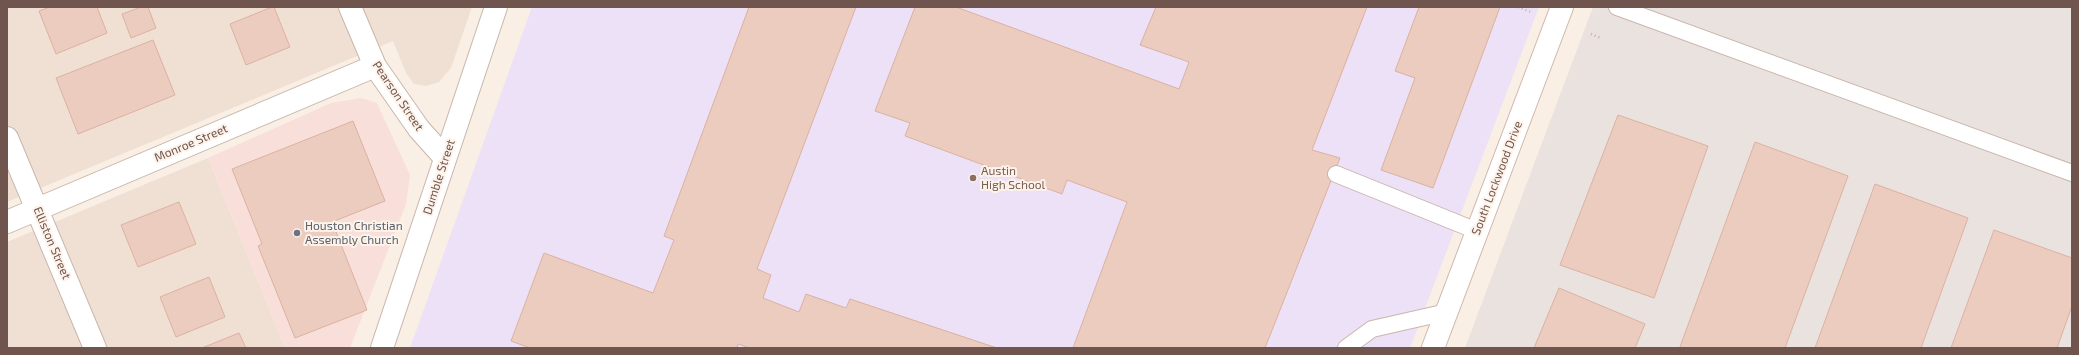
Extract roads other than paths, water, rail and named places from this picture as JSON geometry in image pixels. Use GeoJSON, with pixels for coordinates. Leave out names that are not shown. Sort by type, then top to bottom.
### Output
{"type":"FeatureCollection","features":[{"type":"Feature","properties":{"kind":"street","name":"Pearson Street"},"geometry":{"type":"LineString","coordinates":[[350,7],[376,66],[419,129],[445,158]]}},
{"type":"Feature","properties":{"kind":"street","name":"Dumble Street"},"geometry":{"type":"LineString","coordinates":[[382,348],[496,7]]}},
{"type":"Feature","properties":{"kind":"street","name":"South Lockwood Drive"},"geometry":{"type":"LineString","coordinates":[[1433,348],[1562,7]]}},
{"type":"Feature","properties":{"kind":"street","name":"Monroe Street"},"geometry":{"type":"LineString","coordinates":[[7,222],[37,208],[376,66]]}},
{"type":"Feature","properties":{"kind":"street","name":"Elliston Street"},"geometry":{"type":"LineString","coordinates":[[7,138],[95,348]]}},
{"type":"Feature","properties":{"kind":"lane"},"geometry":{"type":"LineString","coordinates":[[1617,7],[2072,173]]}},
{"type":"Feature","properties":{"kind":"lane"},"geometry":{"type":"LineString","coordinates":[[1336,174],[1477,231]]}},
{"type":"Feature","properties":{"kind":"lane"},"geometry":{"type":"LineString","coordinates":[[1346,348],[1372,329],[1446,312]]}},
{"type":"Feature","properties":{"kind":"place","name":"Austin High School"},"geometry":{"type":"Point","coordinates":[973,178]}},
{"type":"Feature","properties":{"kind":"place","name":"Houston Christian Assembly Church"},"geometry":{"type":"Point","coordinates":[297,233]}}]}
